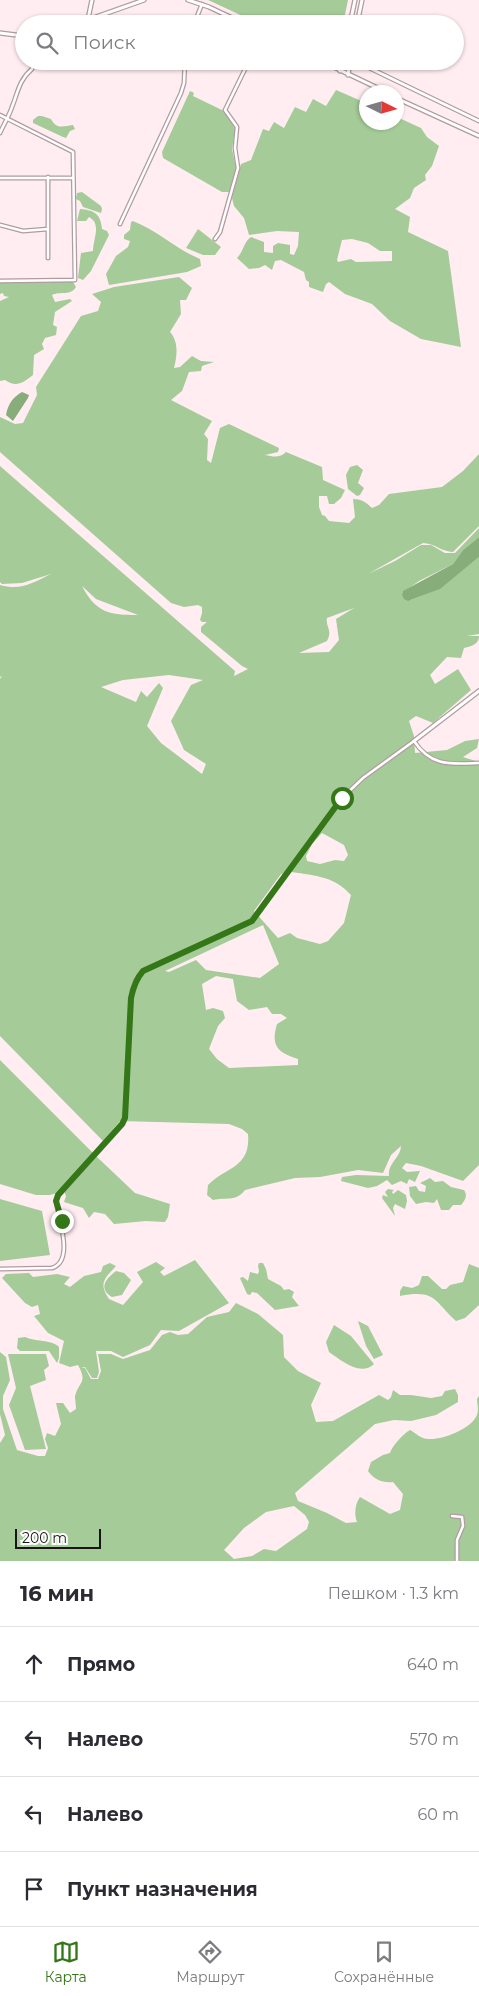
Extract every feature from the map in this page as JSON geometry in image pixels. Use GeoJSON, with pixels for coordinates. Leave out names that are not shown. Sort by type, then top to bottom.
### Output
{"type":"FeatureCollection","features":[{"type":"Feature","properties":{"kind":"main road"},"geometry":{"type":"LineString","coordinates":[[89,15],[92,0]]}},
{"type":"Feature","properties":{"kind":"main road"},"geometry":{"type":"LineString","coordinates":[[102,15],[144,0]]}},
{"type":"Feature","properties":{"kind":"main road"},"geometry":{"type":"LineString","coordinates":[[188,0],[226,15]]}},
{"type":"Feature","properties":{"kind":"main road"},"geometry":{"type":"LineString","coordinates":[[352,15],[355,0]]}},
{"type":"Feature","properties":{"kind":"main road"},"geometry":{"type":"LineString","coordinates":[[359,15],[362,0]]}},
{"type":"Feature","properties":{"kind":"main road"},"geometry":{"type":"LineString","coordinates":[[0,33],[15,35]]}},
{"type":"Feature","properties":{"kind":"main road"},"geometry":{"type":"LineString","coordinates":[[348,75],[349,70]]}},
{"type":"Feature","properties":{"kind":"main road"},"geometry":{"type":"LineString","coordinates":[[340,71],[370,85]]}},
{"type":"Feature","properties":{"kind":"main road"},"geometry":{"type":"LineString","coordinates":[[404,102],[479,136]]}},
{"type":"Feature","properties":{"kind":"main road"},"geometry":{"type":"LineString","coordinates":[[414,741],[479,691]]}},
{"type":"Feature","properties":{"kind":"street"},"geometry":{"type":"LineString","coordinates":[[198,15],[202,4]]}},
{"type":"Feature","properties":{"kind":"street"},"geometry":{"type":"LineString","coordinates":[[0,133],[18,91],[18,86],[26,73],[30,70]]}},
{"type":"Feature","properties":{"kind":"street"},"geometry":{"type":"LineString","coordinates":[[120,224],[154,156],[181,93],[185,70]]}},
{"type":"Feature","properties":{"kind":"street"},"geometry":{"type":"LineString","coordinates":[[215,239],[220,232],[238,168],[235,148],[237,127],[225,110],[245,70]]}},
{"type":"Feature","properties":{"kind":"street"},"geometry":{"type":"LineString","coordinates":[[374,70],[479,121]]}},
{"type":"Feature","properties":{"kind":"street"},"geometry":{"type":"LineString","coordinates":[[0,116],[73,152],[75,280],[0,281]]}},
{"type":"Feature","properties":{"kind":"street"},"geometry":{"type":"LineString","coordinates":[[48,177],[48,258]]}},
{"type":"Feature","properties":{"kind":"street"},"geometry":{"type":"LineString","coordinates":[[0,178],[73,178]]}},
{"type":"Feature","properties":{"kind":"street"},"geometry":{"type":"LineString","coordinates":[[0,225],[22,231],[48,229]]}},
{"type":"Feature","properties":{"kind":"street"},"geometry":{"type":"LineString","coordinates":[[0,1269],[52,1268],[62,1261],[62,1229],[56,1201],[122,1124],[125,1118],[131,998],[133,988],[140,974],[252,921],[342,798],[363,778],[414,741],[425,755],[438,762],[479,763]]}},
{"type":"Feature","properties":{"kind":"street"},"geometry":{"type":"LineString","coordinates":[[452,1516],[462,1517],[463,1526],[457,1540],[457,1561]]}},
{"type":"Feature","properties":{"kind":"shaded area"},"geometry":{"type":"Polygon","coordinates":[[[208,0],[348,0],[345,15],[240,15],[208,0]]]}},
{"type":"Feature","properties":{"kind":"shaded area"},"geometry":{"type":"Polygon","coordinates":[[[336,90],[359,100],[359,130],[404,130],[404,120],[421,128],[427,137],[439,146],[432,166],[425,175],[426,180],[414,188],[410,198],[395,209],[410,217],[408,232],[448,251],[461,347],[421,339],[390,321],[372,304],[345,294],[329,282],[326,284],[323,292],[309,287],[309,282],[306,280],[304,272],[281,260],[275,261],[272,270],[265,265],[249,269],[237,258],[251,237],[264,242],[264,252],[273,253],[273,246],[278,243],[290,245],[290,254],[294,255],[298,246],[299,232],[277,231],[249,235],[244,218],[234,206],[232,198],[241,164],[251,160],[263,129],[269,131],[274,122],[284,128],[295,107],[306,112],[313,99],[326,106],[336,90]],[[352,239],[342,240],[337,260],[338,262],[351,259],[356,262],[392,261],[392,251],[380,251],[368,243],[352,239]]]}},
{"type":"Feature","properties":{"kind":"shaded area"},"geometry":{"type":"Polygon","coordinates":[[[190,91],[194,93],[193,96],[226,112],[235,129],[232,149],[236,168],[229,192],[222,192],[163,158],[162,152],[190,91]]]}},
{"type":"Feature","properties":{"kind":"shaded area"},"geometry":{"type":"Polygon","coordinates":[[[38,116],[51,119],[58,126],[73,125],[75,129],[70,131],[66,138],[63,137],[33,123],[33,120],[38,116]]]}},
{"type":"Feature","properties":{"kind":"shaded area"},"geometry":{"type":"Polygon","coordinates":[[[82,192],[101,206],[101,213],[83,207],[80,201],[76,199],[77,193],[82,192]]]}},
{"type":"Feature","properties":{"kind":"shaded area"},"geometry":{"type":"Polygon","coordinates":[[[80,209],[89,210],[96,214],[102,229],[107,231],[109,235],[91,271],[83,280],[78,278],[81,253],[93,251],[96,228],[93,220],[89,217],[86,221],[77,221],[80,209]]]}},
{"type":"Feature","properties":{"kind":"shaded area"},"geometry":{"type":"Polygon","coordinates":[[[133,221],[200,259],[201,266],[187,272],[109,285],[106,274],[116,256],[128,247],[130,241],[124,239],[124,235],[130,230],[131,222],[133,221]]]}},
{"type":"Feature","properties":{"kind":"shaded area"},"geometry":{"type":"Polygon","coordinates":[[[198,229],[221,247],[215,255],[203,255],[186,248],[198,229]]]}},
{"type":"Feature","properties":{"kind":"shaded area"},"geometry":{"type":"Polygon","coordinates":[[[179,277],[192,288],[186,300],[180,300],[181,314],[170,332],[176,345],[174,368],[180,367],[192,356],[201,361],[214,362],[202,366],[201,371],[189,372],[182,391],[171,400],[212,421],[204,434],[208,439],[207,460],[211,463],[220,428],[229,424],[279,448],[278,452],[265,455],[277,456],[286,452],[322,467],[323,480],[345,490],[341,498],[334,504],[329,504],[327,496],[319,496],[319,507],[322,515],[329,521],[349,523],[355,517],[353,499],[363,501],[372,508],[379,505],[389,494],[442,487],[463,471],[479,454],[479,526],[453,552],[445,551],[431,544],[423,543],[368,574],[395,561],[421,545],[431,545],[445,553],[455,553],[479,528],[479,537],[463,550],[453,564],[419,581],[402,593],[411,600],[439,589],[479,557],[479,634],[467,636],[479,636],[478,641],[464,648],[461,658],[447,657],[430,675],[435,684],[458,669],[471,690],[433,723],[416,716],[409,721],[414,736],[415,753],[447,750],[465,741],[479,739],[477,748],[463,757],[479,762],[479,1165],[463,1181],[421,1166],[406,1163],[402,1168],[407,1172],[420,1171],[415,1182],[409,1179],[407,1184],[401,1181],[392,1185],[387,1180],[377,1186],[368,1188],[341,1181],[342,1177],[356,1175],[389,1176],[390,1168],[399,1154],[401,1146],[391,1155],[383,1173],[358,1170],[320,1177],[295,1178],[245,1190],[234,1198],[213,1200],[207,1195],[208,1185],[236,1166],[246,1154],[248,1134],[242,1129],[229,1124],[120,1121],[103,1141],[0,1036],[0,679],[2,676],[0,677],[0,585],[20,587],[51,574],[22,583],[2,584],[0,582],[0,466],[235,671],[234,676],[248,669],[201,632],[201,627],[207,622],[200,620],[202,607],[198,605],[184,607],[171,603],[0,452],[0,417],[15,424],[23,423],[37,395],[36,387],[81,316],[98,311],[101,302],[92,294],[114,287],[179,277]],[[82,586],[98,607],[105,611],[138,615],[96,599],[82,586]],[[354,608],[327,618],[329,637],[327,641],[299,653],[329,652],[339,640],[336,619],[354,608]],[[169,675],[123,680],[101,687],[136,702],[141,691],[147,697],[159,683],[163,688],[147,726],[161,743],[202,774],[206,764],[184,750],[171,721],[191,685],[203,680],[169,675]],[[322,833],[312,844],[306,856],[307,861],[320,864],[335,860],[344,861],[348,855],[344,845],[322,833]],[[292,872],[281,874],[254,911],[278,938],[290,933],[297,938],[320,944],[328,941],[344,923],[351,895],[331,880],[292,872]],[[263,925],[165,971],[169,972],[196,960],[206,970],[260,978],[279,964],[263,925]],[[216,976],[202,984],[206,1010],[213,1008],[223,1011],[225,1018],[218,1026],[209,1049],[217,1059],[229,1068],[298,1065],[298,1059],[281,1051],[276,1044],[275,1032],[277,1024],[287,1018],[281,1014],[272,1014],[267,1007],[249,1010],[237,1001],[233,979],[216,976]]]}},
{"type":"Feature","properties":{"kind":"shaded area"},"geometry":{"type":"Polygon","coordinates":[[[0,282],[73,282],[76,287],[68,292],[52,295],[55,302],[70,299],[72,301],[55,312],[53,325],[57,327],[56,335],[45,338],[42,344],[44,349],[34,355],[33,375],[16,384],[5,380],[0,381],[0,301],[9,297],[4,296],[3,293],[0,294],[0,282]]]}},
{"type":"Feature","properties":{"kind":"shaded area"},"geometry":{"type":"Polygon","coordinates":[[[22,392],[29,395],[13,421],[6,415],[7,411],[11,401],[22,392]]]}},
{"type":"Feature","properties":{"kind":"shaded area"},"geometry":{"type":"Polygon","coordinates":[[[357,465],[363,470],[358,483],[364,488],[360,495],[357,496],[348,489],[346,475],[350,467],[357,465]]]}},
{"type":"Feature","properties":{"kind":"shaded area"},"geometry":{"type":"Polygon","coordinates":[[[479,537],[479,557],[440,589],[408,601],[404,599],[403,591],[453,564],[463,550],[479,537]]]}},
{"type":"Feature","properties":{"kind":"shaded area"},"geometry":{"type":"Polygon","coordinates":[[[0,1060],[135,1193],[170,1204],[168,1217],[165,1222],[146,1221],[114,1224],[105,1214],[94,1212],[89,1218],[83,1208],[64,1202],[66,1196],[64,1191],[50,1195],[36,1195],[0,1184],[0,1060]]]}},
{"type":"Feature","properties":{"kind":"shaded area"},"geometry":{"type":"Polygon","coordinates":[[[430,1178],[435,1182],[443,1181],[451,1187],[464,1190],[465,1200],[461,1205],[453,1205],[449,1210],[441,1210],[437,1199],[434,1203],[416,1204],[410,1196],[409,1187],[416,1186],[419,1191],[425,1192],[426,1186],[420,1183],[430,1178]]]}},
{"type":"Feature","properties":{"kind":"shaded area"},"geometry":{"type":"Polygon","coordinates":[[[388,1189],[394,1190],[393,1194],[398,1190],[406,1195],[405,1209],[395,1204],[393,1208],[395,1216],[382,1198],[383,1195],[388,1197],[385,1192],[388,1189]]]}},
{"type":"Feature","properties":{"kind":"shaded area"},"geometry":{"type":"Polygon","coordinates":[[[0,1199],[42,1211],[50,1255],[0,1261],[0,1199]]]}},
{"type":"Feature","properties":{"kind":"shaded area"},"geometry":{"type":"Polygon","coordinates":[[[195,1260],[229,1303],[179,1331],[161,1330],[150,1345],[123,1357],[111,1351],[96,1351],[99,1372],[97,1378],[92,1378],[85,1367],[81,1368],[85,1368],[91,1379],[98,1379],[101,1371],[98,1354],[111,1354],[123,1359],[150,1350],[162,1335],[170,1332],[178,1335],[188,1334],[207,1317],[229,1312],[236,1303],[258,1314],[283,1335],[284,1357],[298,1371],[321,1383],[311,1405],[316,1422],[333,1421],[379,1395],[388,1400],[393,1390],[400,1395],[431,1398],[442,1396],[445,1391],[455,1389],[458,1395],[458,1402],[436,1415],[411,1421],[394,1420],[375,1424],[295,1493],[298,1501],[346,1523],[357,1522],[356,1509],[360,1497],[390,1514],[400,1510],[403,1494],[393,1482],[379,1480],[370,1474],[368,1471],[371,1462],[390,1453],[398,1440],[410,1430],[425,1439],[434,1439],[449,1436],[463,1429],[477,1415],[477,1399],[479,1396],[479,1561],[0,1561],[0,1443],[5,1435],[0,1414],[0,1352],[6,1357],[10,1380],[3,1396],[3,1409],[17,1450],[45,1456],[48,1448],[45,1439],[47,1433],[55,1436],[61,1424],[56,1403],[63,1403],[70,1413],[76,1409],[75,1396],[82,1382],[82,1375],[78,1365],[70,1367],[59,1363],[64,1341],[48,1333],[34,1316],[40,1314],[38,1305],[32,1307],[25,1303],[2,1278],[6,1274],[29,1273],[33,1277],[57,1274],[70,1277],[64,1284],[70,1287],[84,1276],[101,1272],[103,1266],[110,1263],[116,1266],[106,1277],[103,1285],[104,1289],[109,1299],[123,1305],[143,1282],[137,1272],[156,1262],[165,1268],[160,1272],[164,1276],[195,1260]],[[294,1506],[266,1512],[244,1528],[224,1550],[234,1559],[252,1556],[264,1549],[276,1551],[307,1529],[309,1522],[305,1515],[294,1506]]]}},
{"type":"Feature","properties":{"kind":"shaded area"},"geometry":{"type":"Polygon","coordinates":[[[259,1263],[263,1263],[268,1279],[281,1286],[284,1290],[289,1289],[294,1292],[292,1297],[299,1306],[275,1310],[257,1293],[247,1294],[240,1278],[243,1277],[248,1281],[250,1272],[258,1274],[259,1263]]]}},
{"type":"Feature","properties":{"kind":"shaded area"},"geometry":{"type":"Polygon","coordinates":[[[469,1264],[479,1268],[479,1305],[465,1318],[456,1321],[438,1302],[428,1296],[412,1294],[400,1296],[403,1286],[412,1288],[419,1285],[422,1276],[428,1276],[442,1289],[463,1282],[469,1264]]]}},
{"type":"Feature","properties":{"kind":"shaded area"},"geometry":{"type":"Polygon","coordinates":[[[116,1271],[124,1273],[131,1280],[122,1295],[112,1297],[107,1294],[104,1287],[109,1277],[116,1271]]]}},
{"type":"Feature","properties":{"kind":"shaded area"},"geometry":{"type":"Polygon","coordinates":[[[358,1321],[368,1326],[383,1355],[374,1359],[366,1346],[358,1321]]]}},
{"type":"Feature","properties":{"kind":"shaded area"},"geometry":{"type":"Polygon","coordinates":[[[334,1325],[351,1336],[374,1364],[369,1368],[357,1368],[345,1363],[329,1352],[326,1342],[334,1325]]]}},
{"type":"Feature","properties":{"kind":"shaded area"},"geometry":{"type":"Polygon","coordinates":[[[25,1337],[56,1344],[59,1347],[57,1363],[49,1351],[20,1351],[17,1348],[18,1338],[25,1337]]]}},
{"type":"Feature","properties":{"kind":"shaded area"},"geometry":{"type":"Polygon","coordinates":[[[8,1354],[46,1354],[49,1366],[44,1370],[46,1380],[30,1386],[46,1449],[25,1450],[9,1405],[16,1388],[8,1354]]]}},
{"type":"Feature","properties":{"kind":"route"},"geometry":{"type":"LineString","coordinates":[[62,1221],[56,1205],[58,1195],[122,1124],[125,1118],[131,998],[136,980],[143,971],[252,921],[318,828],[342,798]]}}]}
